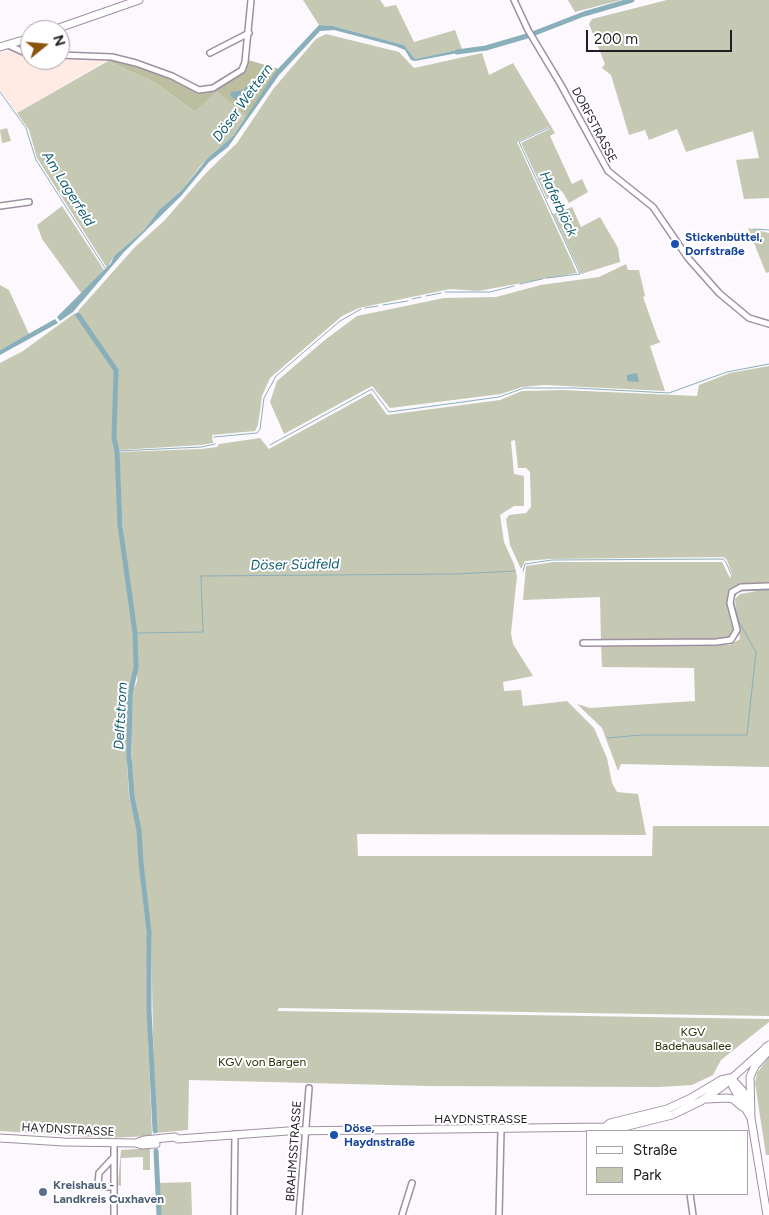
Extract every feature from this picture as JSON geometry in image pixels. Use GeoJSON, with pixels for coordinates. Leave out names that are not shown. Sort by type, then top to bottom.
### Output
{"type":"FeatureCollection","features":[{"type":"Feature","properties":{"kind":"street"},"geometry":{"type":"LineString","coordinates":[[70,24],[140,0]]}},
{"type":"Feature","properties":{"kind":"street"},"geometry":{"type":"LineString","coordinates":[[70,56],[112,58],[136,63],[172,76],[199,90],[213,88],[242,70],[246,62],[251,0]]}},
{"type":"Feature","properties":{"kind":"street","name":"DORFSTRASSE"},"geometry":{"type":"LineString","coordinates":[[514,0],[528,30],[561,85],[604,167],[619,182],[644,197],[653,206],[688,258],[718,293],[741,313],[762,323],[769,324]]}},
{"type":"Feature","properties":{"kind":"street"},"geometry":{"type":"LineString","coordinates":[[210,53],[249,33]]}},
{"type":"Feature","properties":{"kind":"street"},"geometry":{"type":"LineString","coordinates":[[0,47],[20,41]]}},
{"type":"Feature","properties":{"kind":"street"},"geometry":{"type":"LineString","coordinates":[[8,45],[20,50]]}},
{"type":"Feature","properties":{"kind":"street"},"geometry":{"type":"LineString","coordinates":[[0,206],[29,202]]}},
{"type":"Feature","properties":{"kind":"street"},"geometry":{"type":"LineString","coordinates":[[584,643],[725,642],[731,640],[737,633],[730,603],[732,592],[740,587],[769,586]]}},
{"type":"Feature","properties":{"kind":"street"},"geometry":{"type":"LineString","coordinates":[[730,1078],[768,1046]]}},
{"type":"Feature","properties":{"kind":"street"},"geometry":{"type":"LineString","coordinates":[[767,1215],[752,1148],[750,1076],[755,1066],[766,1054],[768,1046]]}},
{"type":"Feature","properties":{"kind":"street"},"geometry":{"type":"LineString","coordinates":[[730,1078],[742,1090],[752,1108]]}},
{"type":"Feature","properties":{"kind":"street"},"geometry":{"type":"LineString","coordinates":[[730,1078],[733,1087],[751,1118]]}},
{"type":"Feature","properties":{"kind":"street","name":"HAYDNSTRASSE"},"geometry":{"type":"LineString","coordinates":[[0,1138],[114,1144],[234,1133],[605,1127],[611,1129],[672,1115],[702,1101],[723,1086],[730,1078]]}},
{"type":"Feature","properties":{"kind":"street","name":"HAYDNSTRASSE"},"geometry":{"type":"LineString","coordinates":[[605,1127],[610,1123],[667,1109],[691,1098],[721,1080],[730,1078]]}},
{"type":"Feature","properties":{"kind":"street","name":"BRAHMSSTRASSE"},"geometry":{"type":"LineString","coordinates":[[299,1215],[309,1088]]}},
{"type":"Feature","properties":{"kind":"street"},"geometry":{"type":"LineString","coordinates":[[702,1101],[720,1097],[733,1099],[751,1118]]}},
{"type":"Feature","properties":{"kind":"street"},"geometry":{"type":"LineString","coordinates":[[499,1215],[501,1130]]}},
{"type":"Feature","properties":{"kind":"street"},"geometry":{"type":"LineString","coordinates":[[234,1133],[234,1215]]}},
{"type":"Feature","properties":{"kind":"street"},"geometry":{"type":"LineString","coordinates":[[114,1144],[114,1215]]}},
{"type":"Feature","properties":{"kind":"street"},"geometry":{"type":"LineString","coordinates":[[114,1157],[98,1173],[98,1184],[102,1187],[114,1187]]}},
{"type":"Feature","properties":{"kind":"street"},"geometry":{"type":"LineString","coordinates":[[402,1215],[412,1183]]}},
{"type":"Feature","properties":{"kind":"street"},"geometry":{"type":"LineString","coordinates":[[690,1195],[693,1215]]}},
{"type":"Feature","properties":{"kind":"shaded area"},"geometry":{"type":"Polygon","coordinates":[[[11,50],[20,53],[20,70],[70,70],[70,58],[109,59],[17,113],[0,90],[0,53],[11,50]]]}},
{"type":"Feature","properties":{"kind":"green space"},"geometry":{"type":"Polygon","coordinates":[[[303,0],[380,0],[385,7],[396,5],[414,42],[455,30],[462,49],[415,59],[404,45],[333,26],[319,25],[303,0]]]}},
{"type":"Feature","properties":{"kind":"green space"},"geometry":{"type":"Polygon","coordinates":[[[568,0],[621,0],[575,12],[568,0]]]}},
{"type":"Feature","properties":{"kind":"green space"},"geometry":{"type":"Polygon","coordinates":[[[667,0],[769,0],[769,198],[744,199],[736,160],[759,158],[753,131],[686,152],[677,129],[649,140],[645,130],[629,135],[611,75],[602,68],[605,64],[589,24],[592,19],[667,0]]]}},
{"type":"Feature","properties":{"kind":"green space"},"geometry":{"type":"Polygon","coordinates":[[[326,34],[399,52],[414,68],[482,53],[489,75],[513,63],[555,133],[550,136],[572,184],[582,179],[588,192],[569,203],[562,191],[547,199],[521,143],[549,129],[548,127],[517,142],[577,273],[478,291],[450,289],[359,308],[342,316],[270,378],[262,396],[258,425],[255,431],[212,435],[213,443],[201,445],[119,450],[116,439],[117,369],[78,311],[135,247],[164,221],[206,173],[237,143],[274,88],[316,39],[326,34]]]}},
{"type":"Feature","properties":{"kind":"green space"},"geometry":{"type":"Polygon","coordinates":[[[109,59],[136,64],[172,78],[198,91],[213,89],[226,83],[246,68],[248,60],[279,69],[247,117],[217,91],[195,112],[154,82],[108,61],[109,59]]]}},
{"type":"Feature","properties":{"kind":"green space"},"geometry":{"type":"Polygon","coordinates":[[[108,61],[154,82],[195,112],[217,90],[247,117],[234,135],[201,165],[181,191],[159,210],[144,230],[114,256],[107,268],[37,158],[29,130],[17,113],[108,61]]]}},
{"type":"Feature","properties":{"kind":"green space"},"geometry":{"type":"Polygon","coordinates":[[[7,128],[11,141],[2,143],[0,130],[7,128]]]}},
{"type":"Feature","properties":{"kind":"green space"},"geometry":{"type":"Polygon","coordinates":[[[62,206],[104,270],[82,294],[42,239],[37,225],[62,206]]]}},
{"type":"Feature","properties":{"kind":"green space"},"geometry":{"type":"Polygon","coordinates":[[[572,207],[581,227],[600,217],[618,248],[620,262],[581,274],[553,214],[572,207]]]}},
{"type":"Feature","properties":{"kind":"green space"},"geometry":{"type":"Polygon","coordinates":[[[748,228],[769,233],[769,272],[766,273],[748,228]]]}},
{"type":"Feature","properties":{"kind":"green space"},"geometry":{"type":"Polygon","coordinates":[[[626,264],[628,270],[639,270],[645,296],[643,297],[658,339],[661,342],[650,346],[665,391],[545,385],[522,387],[501,394],[390,408],[372,386],[284,434],[270,402],[277,381],[326,339],[357,316],[444,298],[496,297],[541,285],[599,277],[626,264]]]}},
{"type":"Feature","properties":{"kind":"green space"},"geometry":{"type":"Polygon","coordinates":[[[0,285],[9,290],[29,334],[0,350],[0,285]]]}},
{"type":"Feature","properties":{"kind":"green space"},"geometry":{"type":"Polygon","coordinates":[[[75,313],[114,370],[113,437],[116,451],[118,506],[133,633],[134,672],[128,694],[127,764],[129,796],[138,833],[139,864],[147,936],[147,1006],[152,1136],[109,1138],[0,1131],[0,363],[23,351],[75,313]]]}},
{"type":"Feature","properties":{"kind":"green space"},"geometry":{"type":"Polygon","coordinates":[[[769,366],[769,584],[734,587],[728,594],[727,605],[734,634],[729,639],[601,640],[600,597],[523,600],[526,566],[554,562],[722,562],[730,578],[732,574],[727,560],[723,557],[549,559],[525,561],[521,569],[510,545],[506,519],[509,515],[526,513],[531,507],[530,472],[526,468],[518,468],[515,440],[511,441],[514,474],[524,476],[524,506],[514,506],[500,515],[504,542],[517,576],[511,633],[513,644],[533,676],[503,682],[504,691],[521,690],[523,706],[567,701],[594,728],[607,758],[612,783],[617,792],[638,794],[646,835],[357,834],[358,856],[652,856],[653,826],[769,826],[769,1016],[279,1008],[277,1011],[769,1019],[769,1022],[721,1060],[713,1075],[692,1085],[659,1087],[430,1086],[189,1080],[188,1130],[155,1133],[151,932],[142,862],[141,831],[133,796],[132,772],[132,693],[137,682],[137,648],[122,519],[119,452],[201,449],[217,447],[219,444],[260,438],[269,449],[371,393],[387,415],[500,400],[522,391],[562,390],[697,396],[699,385],[730,373],[769,366]]]}},
{"type":"Feature","properties":{"kind":"green space"},"geometry":{"type":"Polygon","coordinates":[[[769,589],[769,767],[621,764],[618,771],[602,728],[577,704],[590,708],[695,701],[694,668],[602,667],[601,644],[730,645],[740,639],[735,599],[740,594],[769,589]]]}},
{"type":"Feature","properties":{"kind":"green space"},"geometry":{"type":"Polygon","coordinates":[[[769,1057],[769,1155],[766,1155],[755,1083],[757,1073],[769,1057]]]}},
{"type":"Feature","properties":{"kind":"green space"},"geometry":{"type":"Polygon","coordinates":[[[150,1148],[150,1170],[143,1170],[143,1157],[121,1158],[121,1186],[118,1185],[121,1150],[150,1148]]]}},
{"type":"Feature","properties":{"kind":"green space"},"geometry":{"type":"Polygon","coordinates":[[[191,1182],[192,1215],[161,1215],[159,1183],[191,1182]]]}},
{"type":"Feature","properties":{"kind":"water"},"geometry":{"type":"Polygon","coordinates":[[[319,25],[333,26],[404,45],[415,59],[462,49],[463,52],[415,61],[411,60],[405,50],[395,46],[334,30],[320,31],[279,75],[228,147],[209,162],[181,196],[124,252],[73,312],[60,321],[57,317],[111,263],[114,256],[144,230],[159,210],[181,191],[207,159],[234,135],[276,71],[319,25]]]}},
{"type":"Feature","properties":{"kind":"water"},"geometry":{"type":"Polygon","coordinates":[[[248,83],[251,85],[246,97],[235,100],[230,95],[231,92],[244,90],[248,83]]]}},
{"type":"Feature","properties":{"kind":"water"},"geometry":{"type":"Polygon","coordinates":[[[55,319],[58,323],[0,355],[0,350],[55,319]]]}},
{"type":"Feature","properties":{"kind":"water"},"geometry":{"type":"Polygon","coordinates":[[[637,373],[639,382],[627,381],[627,375],[637,373]]]}},
{"type":"Feature","properties":{"kind":"waterway","name":"Döser Wettern"},"geometry":{"type":"LineString","coordinates":[[535,33],[584,14],[632,0]]}},
{"type":"Feature","properties":{"kind":"waterway","name":"Döser Wettern"},"geometry":{"type":"LineString","coordinates":[[457,52],[486,48],[527,36]]}},
{"type":"Feature","properties":{"kind":"waterway","name":"Am Lagerfeld"},"geometry":{"type":"LineString","coordinates":[[0,92],[26,128],[36,160],[105,268]]}},
{"type":"Feature","properties":{"kind":"waterway","name":"Haferblöck"},"geometry":{"type":"LineString","coordinates":[[547,278],[580,274],[519,142],[548,128]]}},
{"type":"Feature","properties":{"kind":"waterway"},"geometry":{"type":"LineString","coordinates":[[753,229],[769,230]]}},
{"type":"Feature","properties":{"kind":"waterway","name":"Haferblöck"},"geometry":{"type":"LineString","coordinates":[[520,284],[542,279]]}},
{"type":"Feature","properties":{"kind":"waterway","name":"Haferblöck"},"geometry":{"type":"LineString","coordinates":[[445,292],[490,292],[514,286]]}},
{"type":"Feature","properties":{"kind":"waterway","name":"Haferblöck"},"geometry":{"type":"LineString","coordinates":[[426,296],[441,293]]}},
{"type":"Feature","properties":{"kind":"waterway","name":"Haferblöck"},"geometry":{"type":"LineString","coordinates":[[412,299],[421,297]]}},
{"type":"Feature","properties":{"kind":"waterway","name":"Haferblöck"},"geometry":{"type":"LineString","coordinates":[[383,305],[408,301]]}},
{"type":"Feature","properties":{"kind":"waterway","name":"Haferblöck"},"geometry":{"type":"LineString","coordinates":[[365,308],[378,306]]}},
{"type":"Feature","properties":{"kind":"waterway","name":"Haferblöck"},"geometry":{"type":"LineString","coordinates":[[214,437],[257,433],[260,429],[264,398],[276,376],[340,321],[361,309]]}},
{"type":"Feature","properties":{"kind":"waterway","name":"Delftstrom"},"geometry":{"type":"LineString","coordinates":[[78,315],[116,370],[114,438],[117,451],[120,525],[135,633],[136,667],[130,695],[129,755],[132,797],[139,830],[149,932],[149,1010],[155,1131]]}},
{"type":"Feature","properties":{"kind":"waterway"},"geometry":{"type":"LineString","coordinates":[[270,445],[372,389],[389,412],[499,397],[524,388],[575,388],[669,393],[727,372],[769,364]]}},
{"type":"Feature","properties":{"kind":"waterway"},"geometry":{"type":"LineString","coordinates":[[117,451],[202,447],[215,444]]}},
{"type":"Feature","properties":{"kind":"waterway","name":"Döser Südfeld"},"geometry":{"type":"LineString","coordinates":[[523,571],[525,564],[552,560],[723,559],[731,574]]}},
{"type":"Feature","properties":{"kind":"waterway","name":"Döser Südfeld"},"geometry":{"type":"LineString","coordinates":[[135,633],[203,632],[201,576],[457,574],[515,571]]}},
{"type":"Feature","properties":{"kind":"waterway"},"geometry":{"type":"LineString","coordinates":[[608,738],[641,735],[747,735],[756,652],[739,622],[733,599],[738,591],[769,590]]}},
{"type":"Feature","properties":{"kind":"waterway","name":"Delftstrom"},"geometry":{"type":"LineString","coordinates":[[156,1151],[159,1215]]}},
{"type":"Feature","properties":{"kind":"place","name":"Stickenbüttel, Dorfstraße"},"geometry":{"type":"Point","coordinates":[675,244]}},
{"type":"Feature","properties":{"kind":"place","name":"Döse, Haydnstraße"},"geometry":{"type":"Point","coordinates":[334,1135]}},
{"type":"Feature","properties":{"kind":"place","name":"Kreishaus - Landkreis Cuxhaven"},"geometry":{"type":"Point","coordinates":[43,1192]}},
{"type":"Feature","properties":{"kind":"park label","name":"KGV Badehausallee"},"geometry":{"type":"Point","coordinates":[693,1039]}},
{"type":"Feature","properties":{"kind":"park label","name":"KGV von Bargen"},"geometry":{"type":"Point","coordinates":[262,1062]}}]}
